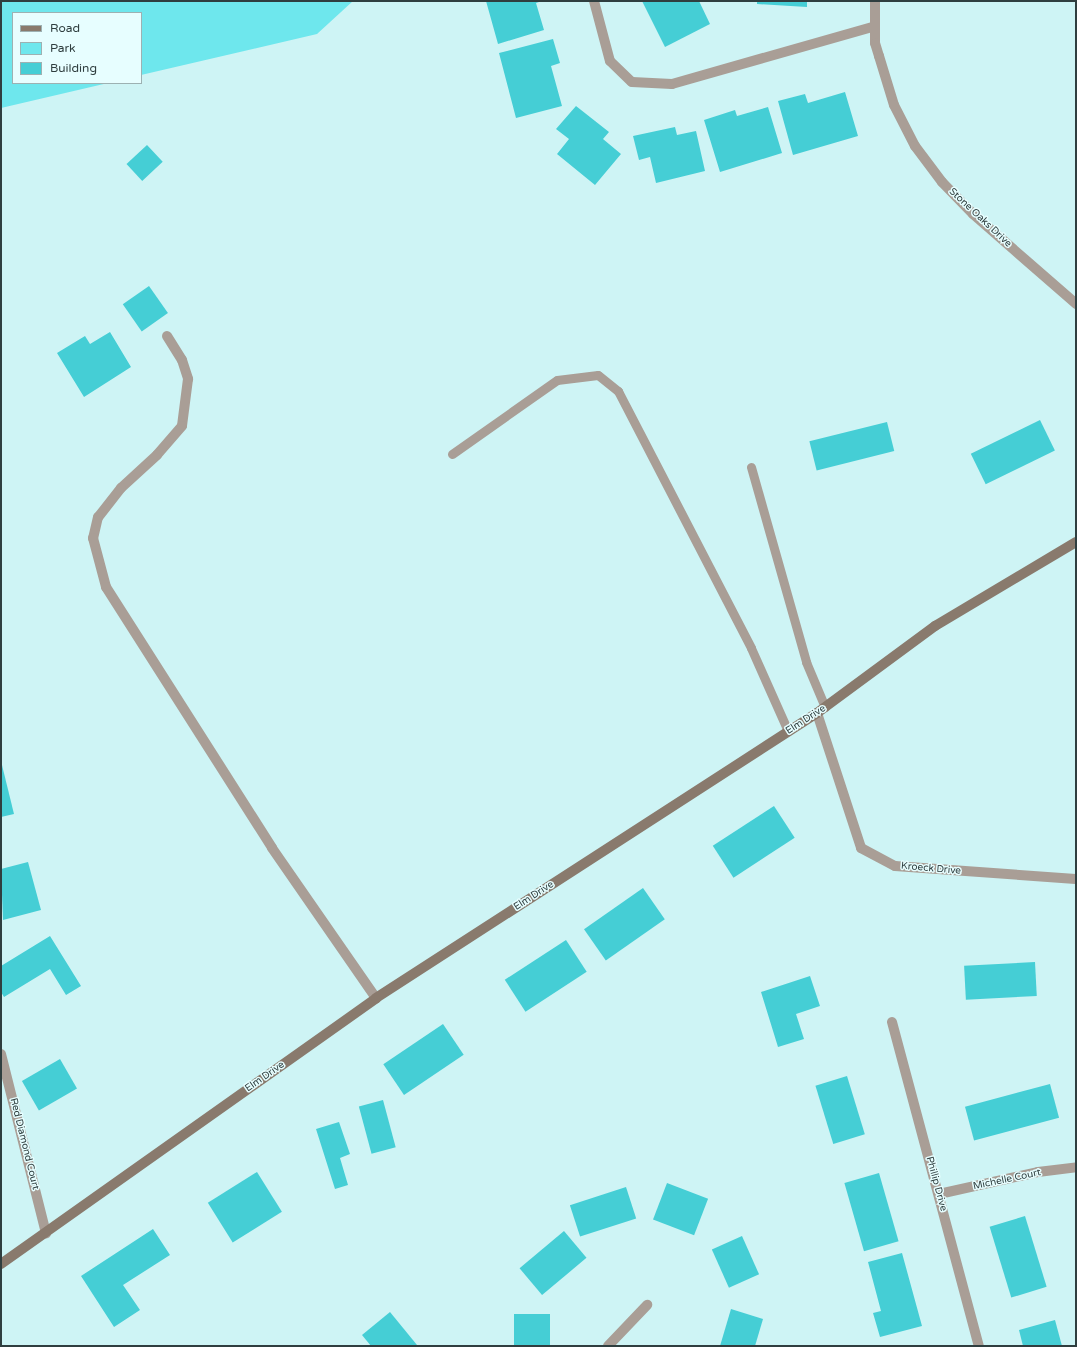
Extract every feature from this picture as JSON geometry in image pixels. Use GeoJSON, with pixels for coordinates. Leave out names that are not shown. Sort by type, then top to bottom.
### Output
{"type":"FeatureCollection","features":[{"type":"Feature","properties":{"kind":"street"},"geometry":{"type":"LineString","coordinates":[[594,1],[610,61],[632,82],[672,84],[874,26]]}},
{"type":"Feature","properties":{"kind":"street","name":"Stone Oaks Drive"},"geometry":{"type":"LineString","coordinates":[[875,1],[874,26],[877,50],[894,105],[915,146],[942,182],[973,214],[1076,304]]}},
{"type":"Feature","properties":{"kind":"street"},"geometry":{"type":"LineString","coordinates":[[167,336],[182,360],[188,379],[182,426],[157,455],[121,488],[98,516],[92,538],[106,587],[272,848],[376,998]]}},
{"type":"Feature","properties":{"kind":"street","name":"Elm Drive"},"geometry":{"type":"LineString","coordinates":[[1,1264],[376,998],[821,710],[935,626],[1076,542]]}},
{"type":"Feature","properties":{"kind":"street","name":"Kroeck Drive"},"geometry":{"type":"LineString","coordinates":[[821,710],[861,848],[894,866],[1076,879]]}},
{"type":"Feature","properties":{"kind":"street","name":"Phillip Drive"},"geometry":{"type":"LineString","coordinates":[[892,1022],[979,1346]]}},
{"type":"Feature","properties":{"kind":"street","name":"Red Diamond Court"},"geometry":{"type":"LineString","coordinates":[[1,1054],[46,1233]]}},
{"type":"Feature","properties":{"kind":"street","name":"Michelle Court"},"geometry":{"type":"LineString","coordinates":[[939,1194],[1038,1172],[1076,1168]]}},
{"type":"Feature","properties":{"kind":"street"},"geometry":{"type":"LineString","coordinates":[[608,1346],[647,1305]]}},
{"type":"Feature","properties":{"kind":"lane"},"geometry":{"type":"LineString","coordinates":[[452,454],[557,380],[598,375],[618,391],[751,648],[788,731]]}},
{"type":"Feature","properties":{"kind":"lane"},"geometry":{"type":"LineString","coordinates":[[751,467],[821,710]]}},
{"type":"Feature","properties":{"kind":"green space"},"geometry":{"type":"Polygon","coordinates":[[[1,1],[353,1],[317,34],[142,75],[142,12],[12,12],[12,84],[104,84],[1,108],[1,1]]]}},
{"type":"Feature","properties":{"kind":"building"},"geometry":{"type":"Polygon","coordinates":[[[486,1],[542,1],[536,3],[544,30],[498,44],[486,1]]]}},
{"type":"Feature","properties":{"kind":"building"},"geometry":{"type":"Polygon","coordinates":[[[642,1],[699,1],[710,24],[665,47],[642,1]]]}},
{"type":"Feature","properties":{"kind":"building"},"geometry":{"type":"Polygon","coordinates":[[[757,1],[807,1],[807,7],[757,4],[757,1]]]}},
{"type":"Feature","properties":{"kind":"building"},"geometry":{"type":"Polygon","coordinates":[[[553,39],[560,63],[551,66],[562,106],[516,118],[499,53],[553,39]]]}},
{"type":"Feature","properties":{"kind":"building"},"geometry":{"type":"Polygon","coordinates":[[[845,92],[858,136],[793,155],[778,101],[805,94],[808,103],[845,92]]]}},
{"type":"Feature","properties":{"kind":"building"},"geometry":{"type":"Polygon","coordinates":[[[576,106],[609,132],[603,139],[621,154],[595,185],[557,154],[569,139],[556,129],[576,106]]]}},
{"type":"Feature","properties":{"kind":"building"},"geometry":{"type":"Polygon","coordinates":[[[768,107],[782,153],[720,172],[704,120],[735,110],[737,116],[768,107]]]}},
{"type":"Feature","properties":{"kind":"building"},"geometry":{"type":"Polygon","coordinates":[[[675,127],[677,135],[696,131],[705,171],[656,183],[650,157],[639,160],[633,136],[675,127]]]}},
{"type":"Feature","properties":{"kind":"building"},"geometry":{"type":"Polygon","coordinates":[[[147,145],[163,162],[142,181],[127,164],[147,145]]]}},
{"type":"Feature","properties":{"kind":"building"},"geometry":{"type":"Polygon","coordinates":[[[149,286],[168,313],[142,331],[123,304],[149,286]]]}},
{"type":"Feature","properties":{"kind":"building"},"geometry":{"type":"Polygon","coordinates":[[[110,332],[131,367],[84,397],[57,353],[85,336],[90,344],[110,332]]]}},
{"type":"Feature","properties":{"kind":"building"},"geometry":{"type":"Polygon","coordinates":[[[1040,420],[1055,451],[986,484],[971,454],[1040,420]]]}},
{"type":"Feature","properties":{"kind":"building"},"geometry":{"type":"Polygon","coordinates":[[[887,422],[894,451],[817,470],[809,441],[887,422]]]}},
{"type":"Feature","properties":{"kind":"building"},"geometry":{"type":"Polygon","coordinates":[[[1,761],[14,814],[1,817],[1,761]]]}},
{"type":"Feature","properties":{"kind":"building"},"geometry":{"type":"Polygon","coordinates":[[[774,806],[795,838],[733,878],[713,846],[774,806]]]}},
{"type":"Feature","properties":{"kind":"building"},"geometry":{"type":"Polygon","coordinates":[[[28,862],[41,910],[3,920],[1,869],[28,862]]]}},
{"type":"Feature","properties":{"kind":"building"},"geometry":{"type":"Polygon","coordinates":[[[643,888],[665,919],[606,960],[584,929],[643,888]]]}},
{"type":"Feature","properties":{"kind":"building"},"geometry":{"type":"Polygon","coordinates":[[[50,936],[81,986],[66,995],[50,969],[4,997],[1,992],[1,966],[50,936]]]}},
{"type":"Feature","properties":{"kind":"building"},"geometry":{"type":"Polygon","coordinates":[[[566,940],[587,972],[525,1012],[505,980],[566,940]]]}},
{"type":"Feature","properties":{"kind":"building"},"geometry":{"type":"Polygon","coordinates":[[[1035,962],[1037,996],[966,1000],[964,966],[1035,962]]]}},
{"type":"Feature","properties":{"kind":"building"},"geometry":{"type":"Polygon","coordinates":[[[810,976],[820,1006],[796,1014],[804,1039],[778,1047],[761,992],[810,976]]]}},
{"type":"Feature","properties":{"kind":"building"},"geometry":{"type":"Polygon","coordinates":[[[443,1024],[464,1055],[404,1095],[383,1064],[443,1024]]]}},
{"type":"Feature","properties":{"kind":"building"},"geometry":{"type":"Polygon","coordinates":[[[60,1059],[77,1088],[39,1110],[22,1081],[60,1059]]]}},
{"type":"Feature","properties":{"kind":"building"},"geometry":{"type":"Polygon","coordinates":[[[847,1076],[865,1134],[833,1144],[815,1086],[847,1076]]]}},
{"type":"Feature","properties":{"kind":"building"},"geometry":{"type":"Polygon","coordinates":[[[1050,1084],[1059,1118],[974,1141],[965,1107],[1050,1084]]]}},
{"type":"Feature","properties":{"kind":"building"},"geometry":{"type":"Polygon","coordinates":[[[383,1100],[396,1147],[372,1154],[359,1106],[383,1100]]]}},
{"type":"Feature","properties":{"kind":"building"},"geometry":{"type":"Polygon","coordinates":[[[339,1122],[350,1154],[340,1158],[348,1185],[335,1189],[316,1129],[339,1122]]]}},
{"type":"Feature","properties":{"kind":"building"},"geometry":{"type":"Polygon","coordinates":[[[257,1172],[282,1212],[233,1243],[208,1203],[257,1172]]]}},
{"type":"Feature","properties":{"kind":"building"},"geometry":{"type":"Polygon","coordinates":[[[879,1173],[899,1241],[864,1251],[844,1183],[879,1173]]]}},
{"type":"Feature","properties":{"kind":"building"},"geometry":{"type":"Polygon","coordinates":[[[667,1183],[708,1199],[694,1235],[653,1219],[667,1183]]]}},
{"type":"Feature","properties":{"kind":"building"},"geometry":{"type":"Polygon","coordinates":[[[626,1187],[636,1218],[580,1237],[570,1205],[626,1187]]]}},
{"type":"Feature","properties":{"kind":"building"},"geometry":{"type":"Polygon","coordinates":[[[1025,1216],[1047,1287],[1011,1298],[990,1227],[1025,1216]]]}},
{"type":"Feature","properties":{"kind":"building"},"geometry":{"type":"Polygon","coordinates":[[[153,1229],[170,1255],[123,1285],[140,1310],[114,1327],[81,1276],[153,1229]]]}},
{"type":"Feature","properties":{"kind":"building"},"geometry":{"type":"Polygon","coordinates":[[[564,1231],[586,1258],[542,1295],[520,1268],[564,1231]]]}},
{"type":"Feature","properties":{"kind":"building"},"geometry":{"type":"Polygon","coordinates":[[[742,1236],[759,1274],[729,1288],[712,1249],[742,1236]]]}},
{"type":"Feature","properties":{"kind":"building"},"geometry":{"type":"Polygon","coordinates":[[[902,1253],[922,1326],[880,1337],[873,1313],[881,1311],[868,1262],[902,1253]]]}},
{"type":"Feature","properties":{"kind":"building"},"geometry":{"type":"Polygon","coordinates":[[[731,1309],[763,1319],[755,1346],[720,1346],[731,1309]]]}},
{"type":"Feature","properties":{"kind":"building"},"geometry":{"type":"Polygon","coordinates":[[[390,1312],[417,1345],[416,1346],[371,1346],[362,1335],[390,1312]]]}},
{"type":"Feature","properties":{"kind":"building"},"geometry":{"type":"Polygon","coordinates":[[[514,1314],[550,1314],[550,1346],[514,1346],[514,1314]]]}},
{"type":"Feature","properties":{"kind":"building"},"geometry":{"type":"Polygon","coordinates":[[[1055,1320],[1062,1346],[1023,1346],[1019,1330],[1055,1320]]]}}]}
